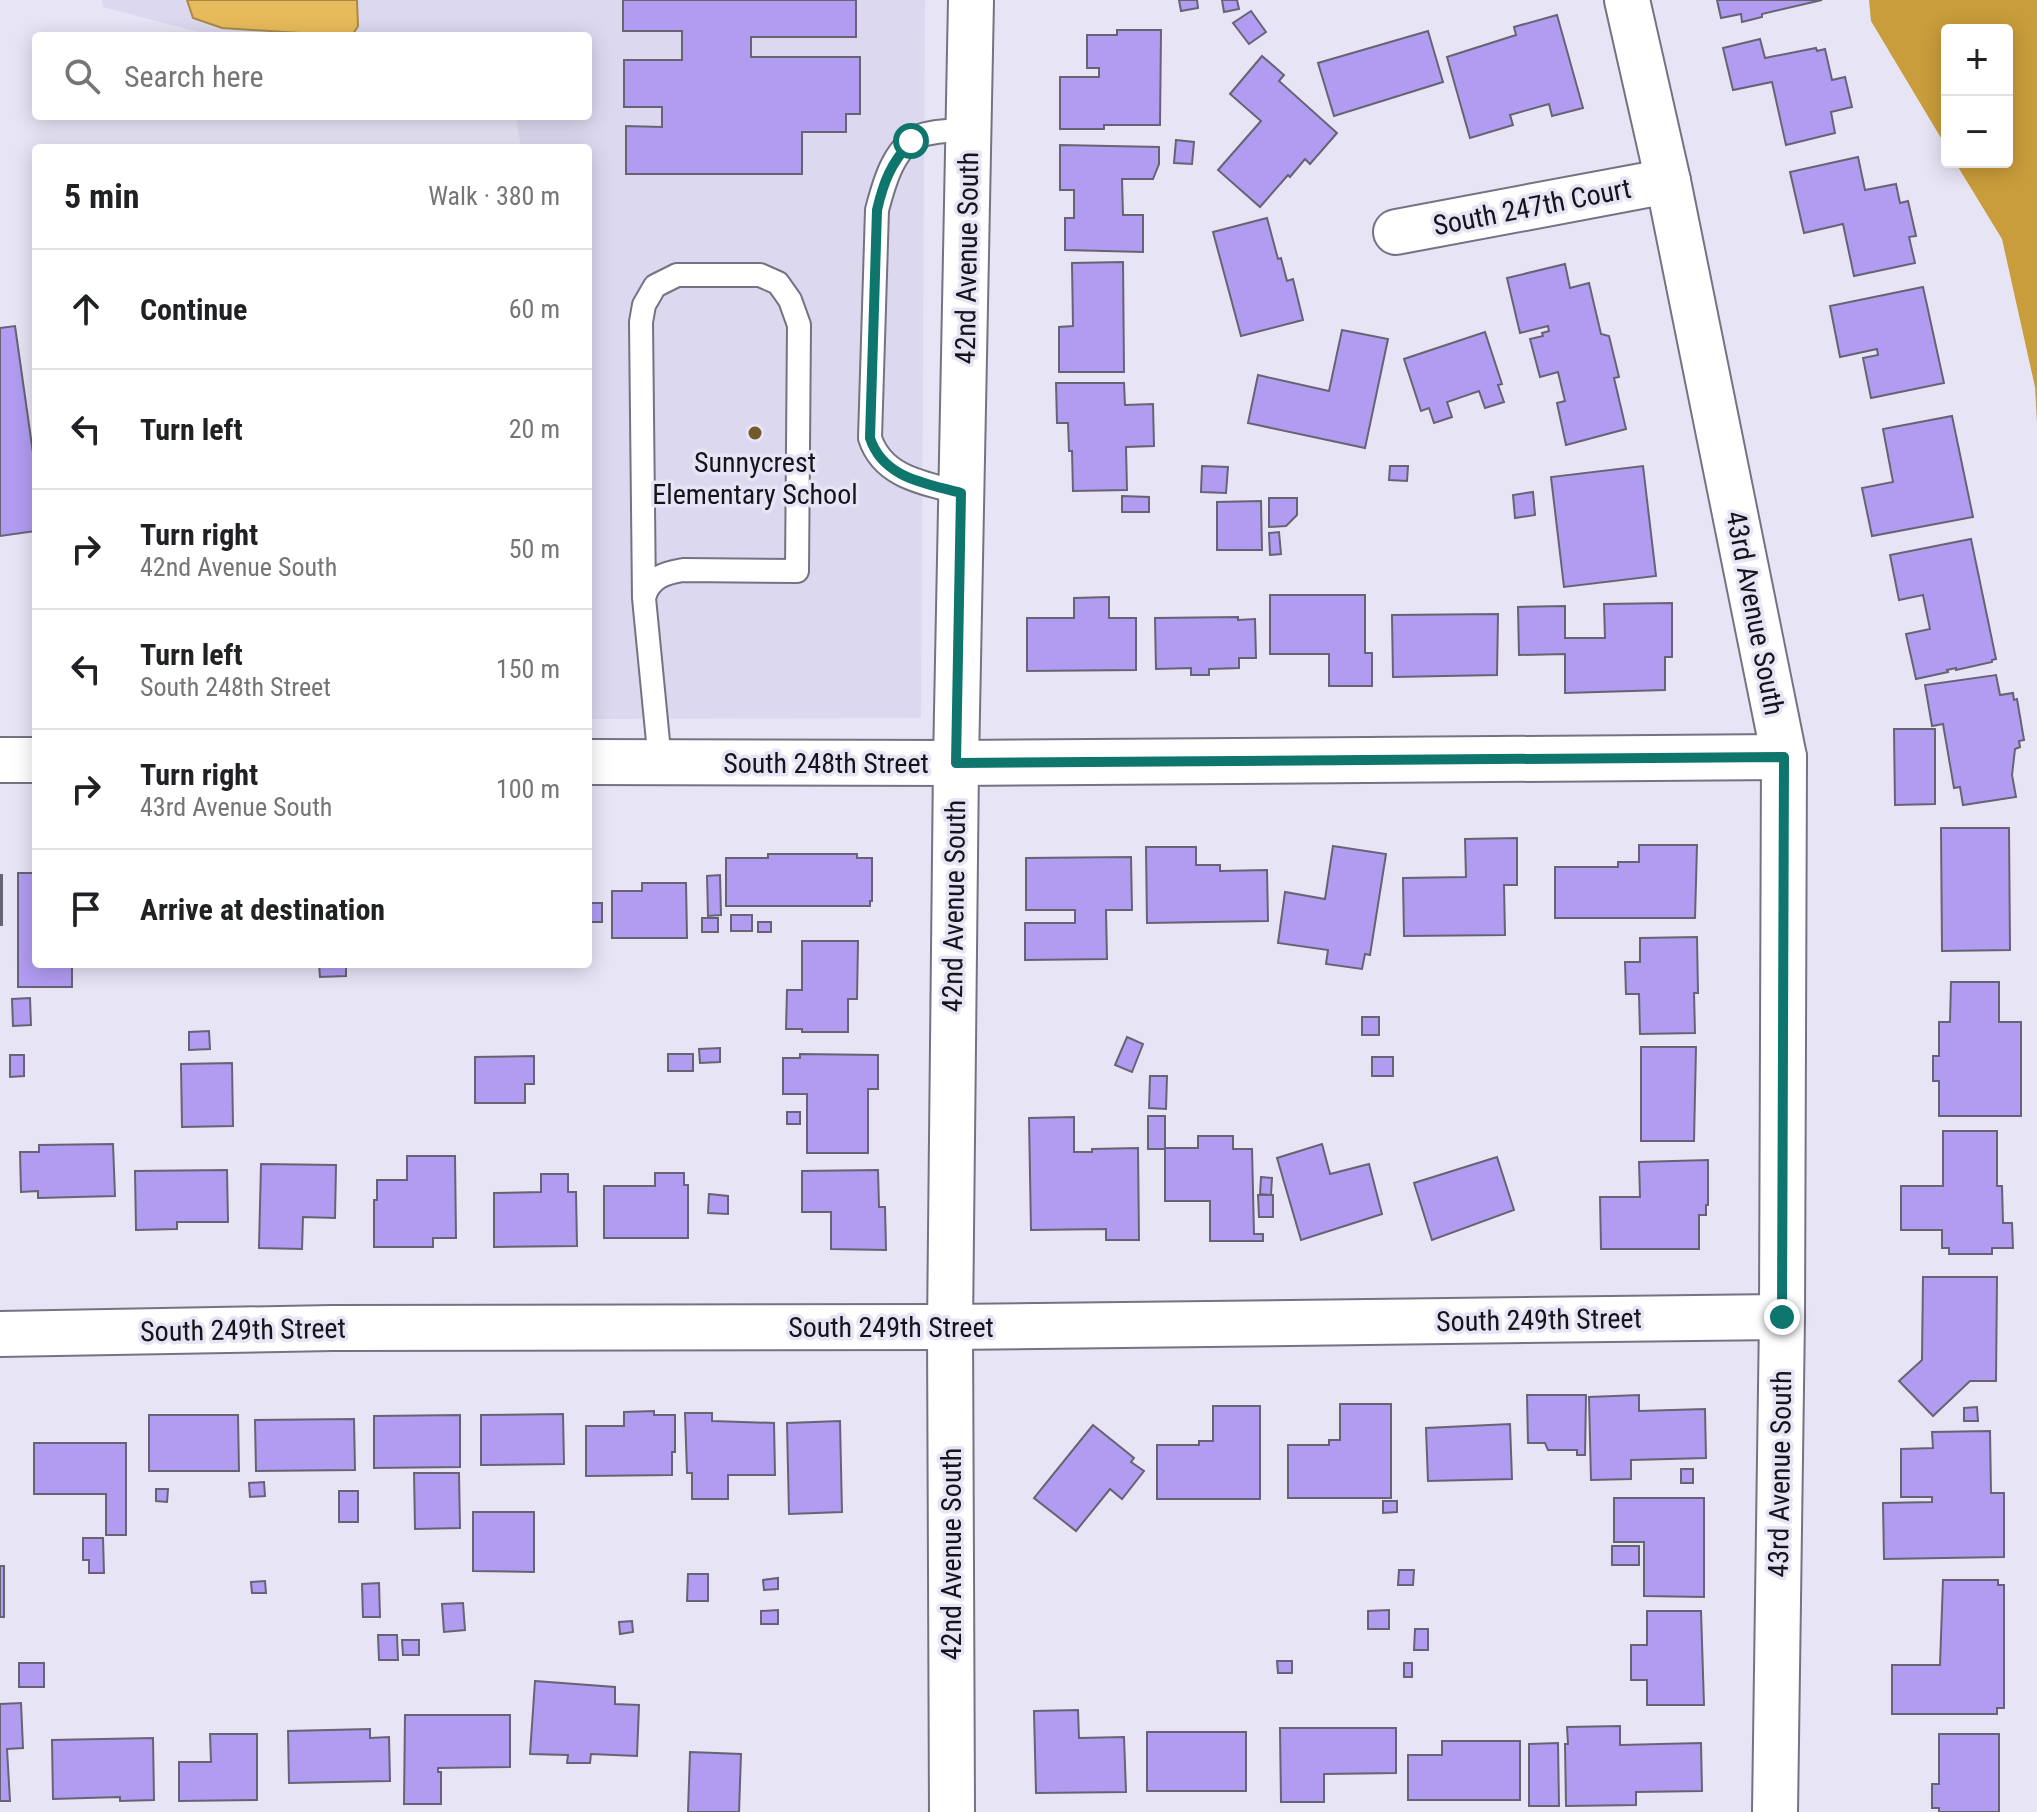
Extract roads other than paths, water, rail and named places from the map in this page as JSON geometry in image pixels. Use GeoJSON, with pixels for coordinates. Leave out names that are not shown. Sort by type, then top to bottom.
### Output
{"type":"FeatureCollection","features":[{"type":"Feature","properties":{"kind":"street","name":"42nd Avenue South"},"geometry":{"type":"LineString","coordinates":[[952,1812],[950,1327],[956,763],[971,0]]}},
{"type":"Feature","properties":{"kind":"street","name":"43rd Avenue South"},"geometry":{"type":"LineString","coordinates":[[1627,0],[1668,181],[1784,757],[1782,1317],[1775,1812]]}},
{"type":"Feature","properties":{"kind":"street","name":"South 247th Court"},"geometry":{"type":"LineString","coordinates":[[1396,232],[1668,181]]}},
{"type":"Feature","properties":{"kind":"street","name":"South 248th Street"},"geometry":{"type":"LineString","coordinates":[[592,762],[956,763],[1784,757]]}},
{"type":"Feature","properties":{"kind":"street"},"geometry":{"type":"LineString","coordinates":[[0,760],[32,760]]}},
{"type":"Feature","properties":{"kind":"street","name":"South 249th Street"},"geometry":{"type":"LineString","coordinates":[[0,1334],[332,1328],[950,1327],[1782,1317]]}},
{"type":"Feature","properties":{"kind":"lane"},"geometry":{"type":"LineString","coordinates":[[961,493],[908,479],[891,469],[875,453],[870,438],[877,210],[884,183],[894,161],[911,141],[923,134],[970,129]]}},
{"type":"Feature","properties":{"kind":"lane"},"geometry":{"type":"LineString","coordinates":[[644,598],[647,585],[665,573],[683,570],[797,571],[799,325],[790,300],[778,283],[760,275],[677,275],[655,286],[644,305],[641,322],[644,598],[660,762]]}},
{"type":"Feature","properties":{"kind":"place","name":"Sunnycrest Elementary School"},"geometry":{"type":"Point","coordinates":[755,433]}}]}
